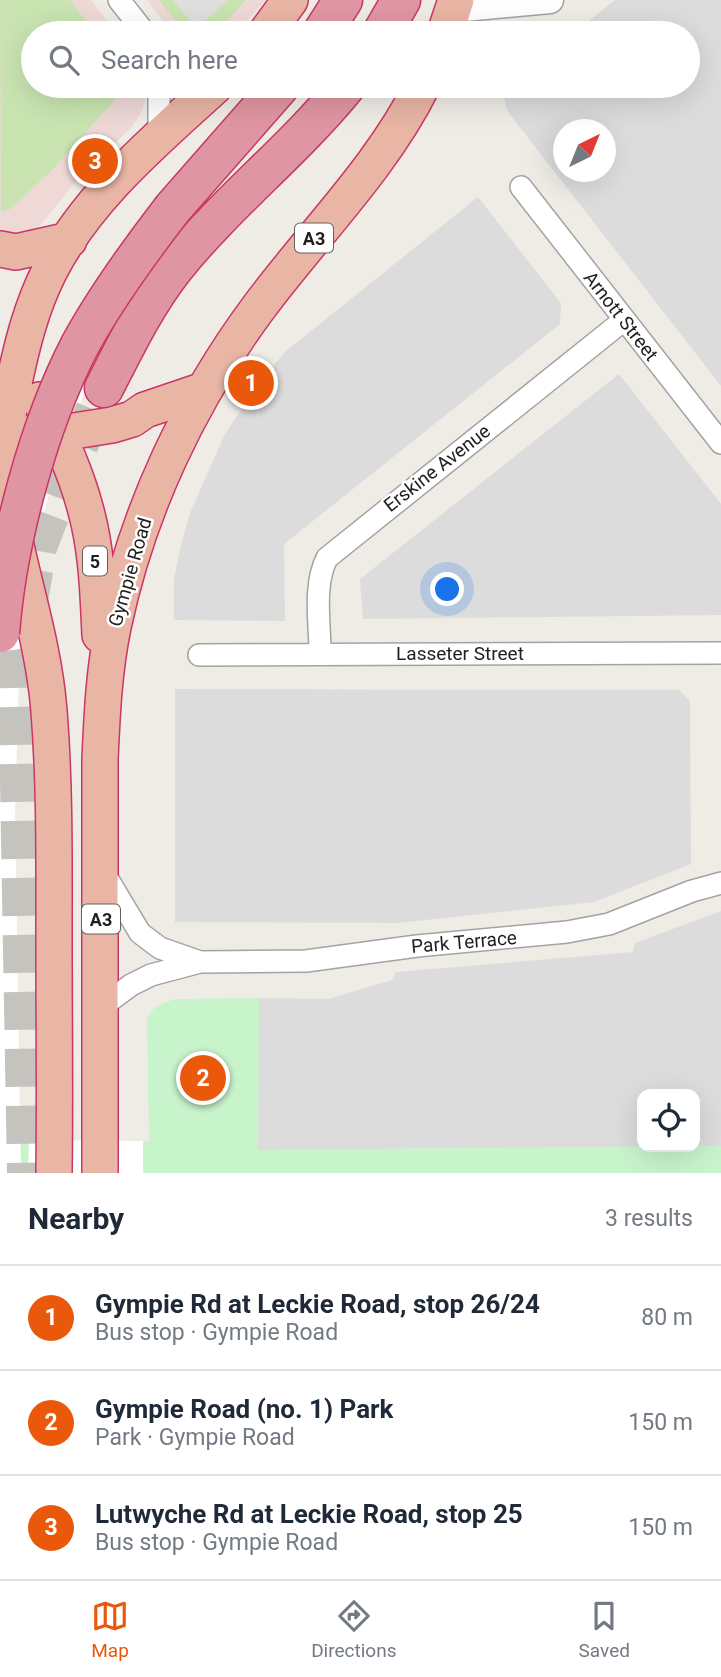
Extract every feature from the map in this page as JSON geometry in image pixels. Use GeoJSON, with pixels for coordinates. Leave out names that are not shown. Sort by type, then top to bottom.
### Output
{"type":"FeatureCollection","features":[{"type":"Feature","properties":{"kind":"highway"},"geometry":{"type":"LineString","coordinates":[[275,21],[290,0]]}},
{"type":"Feature","properties":{"kind":"highway"},"geometry":{"type":"LineString","coordinates":[[330,21],[343,0]]}},
{"type":"Feature","properties":{"kind":"highway"},"geometry":{"type":"LineString","coordinates":[[389,21],[401,0]]}},
{"type":"Feature","properties":{"kind":"highway","name":"A3"},"geometry":{"type":"LineString","coordinates":[[54,1157],[54,839],[49,709],[34,618],[8,513],[3,478],[3,425],[9,350],[30,316],[49,271],[69,240],[119,176],[202,98]]}},
{"type":"Feature","properties":{"kind":"highway"},"geometry":{"type":"LineString","coordinates":[[10,648],[4,594],[26,494],[60,388],[80,345],[150,237],[270,98]]}},
{"type":"Feature","properties":{"kind":"highway"},"geometry":{"type":"LineString","coordinates":[[104,388],[142,314],[175,267],[229,206],[308,129],[335,98]]}},
{"type":"Feature","properties":{"kind":"highway","name":"Gympie Road"},"geometry":{"type":"LineString","coordinates":[[100,1157],[100,759],[103,698],[120,594],[167,461],[204,390],[259,307],[376,161],[416,98]]}},
{"type":"Feature","properties":{"kind":"highway"},"geometry":{"type":"LineString","coordinates":[[0,249],[16,252],[69,240]]}},
{"type":"Feature","properties":{"kind":"highway","name":"5"},"geometry":{"type":"LineString","coordinates":[[9,350],[56,432],[86,510],[94,552],[103,698]]}},
{"type":"Feature","properties":{"kind":"highway"},"geometry":{"type":"LineString","coordinates":[[3,425],[56,432],[94,429],[132,418],[145,410],[204,390]]}},
{"type":"Feature","properties":{"kind":"highway","name":"A3"},"geometry":{"type":"LineString","coordinates":[[10,648],[36,773],[54,839]]}},
{"type":"Feature","properties":{"kind":"street"},"geometry":{"type":"LineString","coordinates":[[119,0],[136,21]]}},
{"type":"Feature","properties":{"kind":"street"},"geometry":{"type":"LineString","coordinates":[[452,14],[550,0]]}},
{"type":"Feature","properties":{"kind":"street"},"geometry":{"type":"LineString","coordinates":[[159,98],[159,137]]}},
{"type":"Feature","properties":{"kind":"street","name":"Arnott Street"},"geometry":{"type":"LineString","coordinates":[[521,187],[721,443]]}},
{"type":"Feature","properties":{"kind":"street","name":"Erskine Avenue"},"geometry":{"type":"LineString","coordinates":[[320,653],[320,575],[327,558],[624,320]]}},
{"type":"Feature","properties":{"kind":"street","name":"Lasseter Street"},"geometry":{"type":"LineString","coordinates":[[200,656],[320,653],[721,653]]}},
{"type":"Feature","properties":{"kind":"street","name":"Park Terrace"},"geometry":{"type":"LineString","coordinates":[[101,868],[140,933],[159,948],[200,962]]}},
{"type":"Feature","properties":{"kind":"street","name":"Park Terrace"},"geometry":{"type":"LineString","coordinates":[[100,1009],[131,985],[151,975],[200,962],[306,961],[417,946],[567,932],[609,924],[692,891],[721,883]]}},
{"type":"Feature","properties":{"kind":"shaded area"},"geometry":{"type":"Polygon","coordinates":[[[0,0],[91,0],[108,21],[21,21],[21,98],[146,98],[140,115],[130,129],[83,173],[39,227],[32,233],[0,237],[0,0]]]}},
{"type":"Feature","properties":{"kind":"shaded area"},"geometry":{"type":"Polygon","coordinates":[[[147,0],[265,0],[247,21],[163,21],[147,0]]]}},
{"type":"Feature","properties":{"kind":"shaded area"},"geometry":{"type":"Polygon","coordinates":[[[173,0],[227,0],[205,21],[190,21],[173,0]]]}},
{"type":"Feature","properties":{"kind":"shaded area"},"geometry":{"type":"Polygon","coordinates":[[[615,0],[721,0],[721,386],[562,182],[616,182],[616,119],[553,119],[553,170],[508,112],[504,98],[700,98],[700,21],[588,21],[615,0]]]}},
{"type":"Feature","properties":{"kind":"shaded area"},"geometry":{"type":"Polygon","coordinates":[[[478,197],[561,303],[560,324],[284,544],[285,621],[174,620],[174,578],[190,513],[225,434],[263,377],[286,351],[478,197]]]}},
{"type":"Feature","properties":{"kind":"shaded area"},"geometry":{"type":"Polygon","coordinates":[[[619,374],[721,504],[721,615],[363,619],[360,579],[619,374]]]}},
{"type":"Feature","properties":{"kind":"shaded area"},"geometry":{"type":"Polygon","coordinates":[[[175,689],[679,690],[690,701],[691,864],[594,902],[397,923],[175,922],[175,689]]]}},
{"type":"Feature","properties":{"kind":"shaded area"},"geometry":{"type":"Polygon","coordinates":[[[721,911],[721,1146],[700,1146],[700,1089],[637,1089],[637,1147],[258,1150],[259,998],[328,999],[392,980],[396,972],[633,952],[635,943],[721,911]]]}},
{"type":"Feature","properties":{"kind":"green space"},"geometry":{"type":"Polygon","coordinates":[[[0,0],[70,0],[86,21],[21,21],[21,98],[116,98],[52,170],[10,209],[1,212],[0,0]]]}},
{"type":"Feature","properties":{"kind":"green space"},"geometry":{"type":"Polygon","coordinates":[[[159,0],[174,0],[210,17],[227,0],[246,0],[227,21],[176,21],[159,0]]]}},
{"type":"Feature","properties":{"kind":"green space"},"geometry":{"type":"Polygon","coordinates":[[[259,998],[258,1150],[637,1147],[637,1152],[700,1152],[700,1146],[721,1146],[721,1173],[0,1173],[0,1140],[149,1141],[147,1017],[156,1006],[175,999],[259,998]]]}},
{"type":"Feature","properties":{"kind":"pier"},"geometry":{"type":"Polygon","coordinates":[[[173,208],[189,221],[161,256],[101,358],[83,396],[54,473],[30,571],[22,620],[15,813],[21,1173],[0,1173],[0,528],[173,208]]]}},
{"type":"Feature","properties":{"kind":"pier"},"geometry":{"type":"Polygon","coordinates":[[[29,1140],[143,1141],[143,1173],[28,1173],[29,1140]]]}},
{"type":"Feature","properties":{"kind":"tunnel"},"geometry":{"type":"LineString","coordinates":[[28,607],[38,547],[104,388]]}},
{"type":"Feature","properties":{"kind":"tunnel"},"geometry":{"type":"LineString","coordinates":[[12,593],[17,671],[26,1173]]}},
{"type":"Feature","properties":{"kind":"tunnel"},"geometry":{"type":"LineString","coordinates":[[4,598],[19,663]]}},
{"type":"Feature","properties":{"kind":"place","name":"Lutwyche Rd at Leckie Road, stop 25"},"geometry":{"type":"Point","coordinates":[95,161]}},
{"type":"Feature","properties":{"kind":"place","name":"Gympie Rd at Leckie Road, stop 26/24"},"geometry":{"type":"Point","coordinates":[251,383]}},
{"type":"Feature","properties":{"kind":"place","name":"Gympie Road (no. 1) Park"},"geometry":{"type":"Point","coordinates":[203,1078]}}]}
